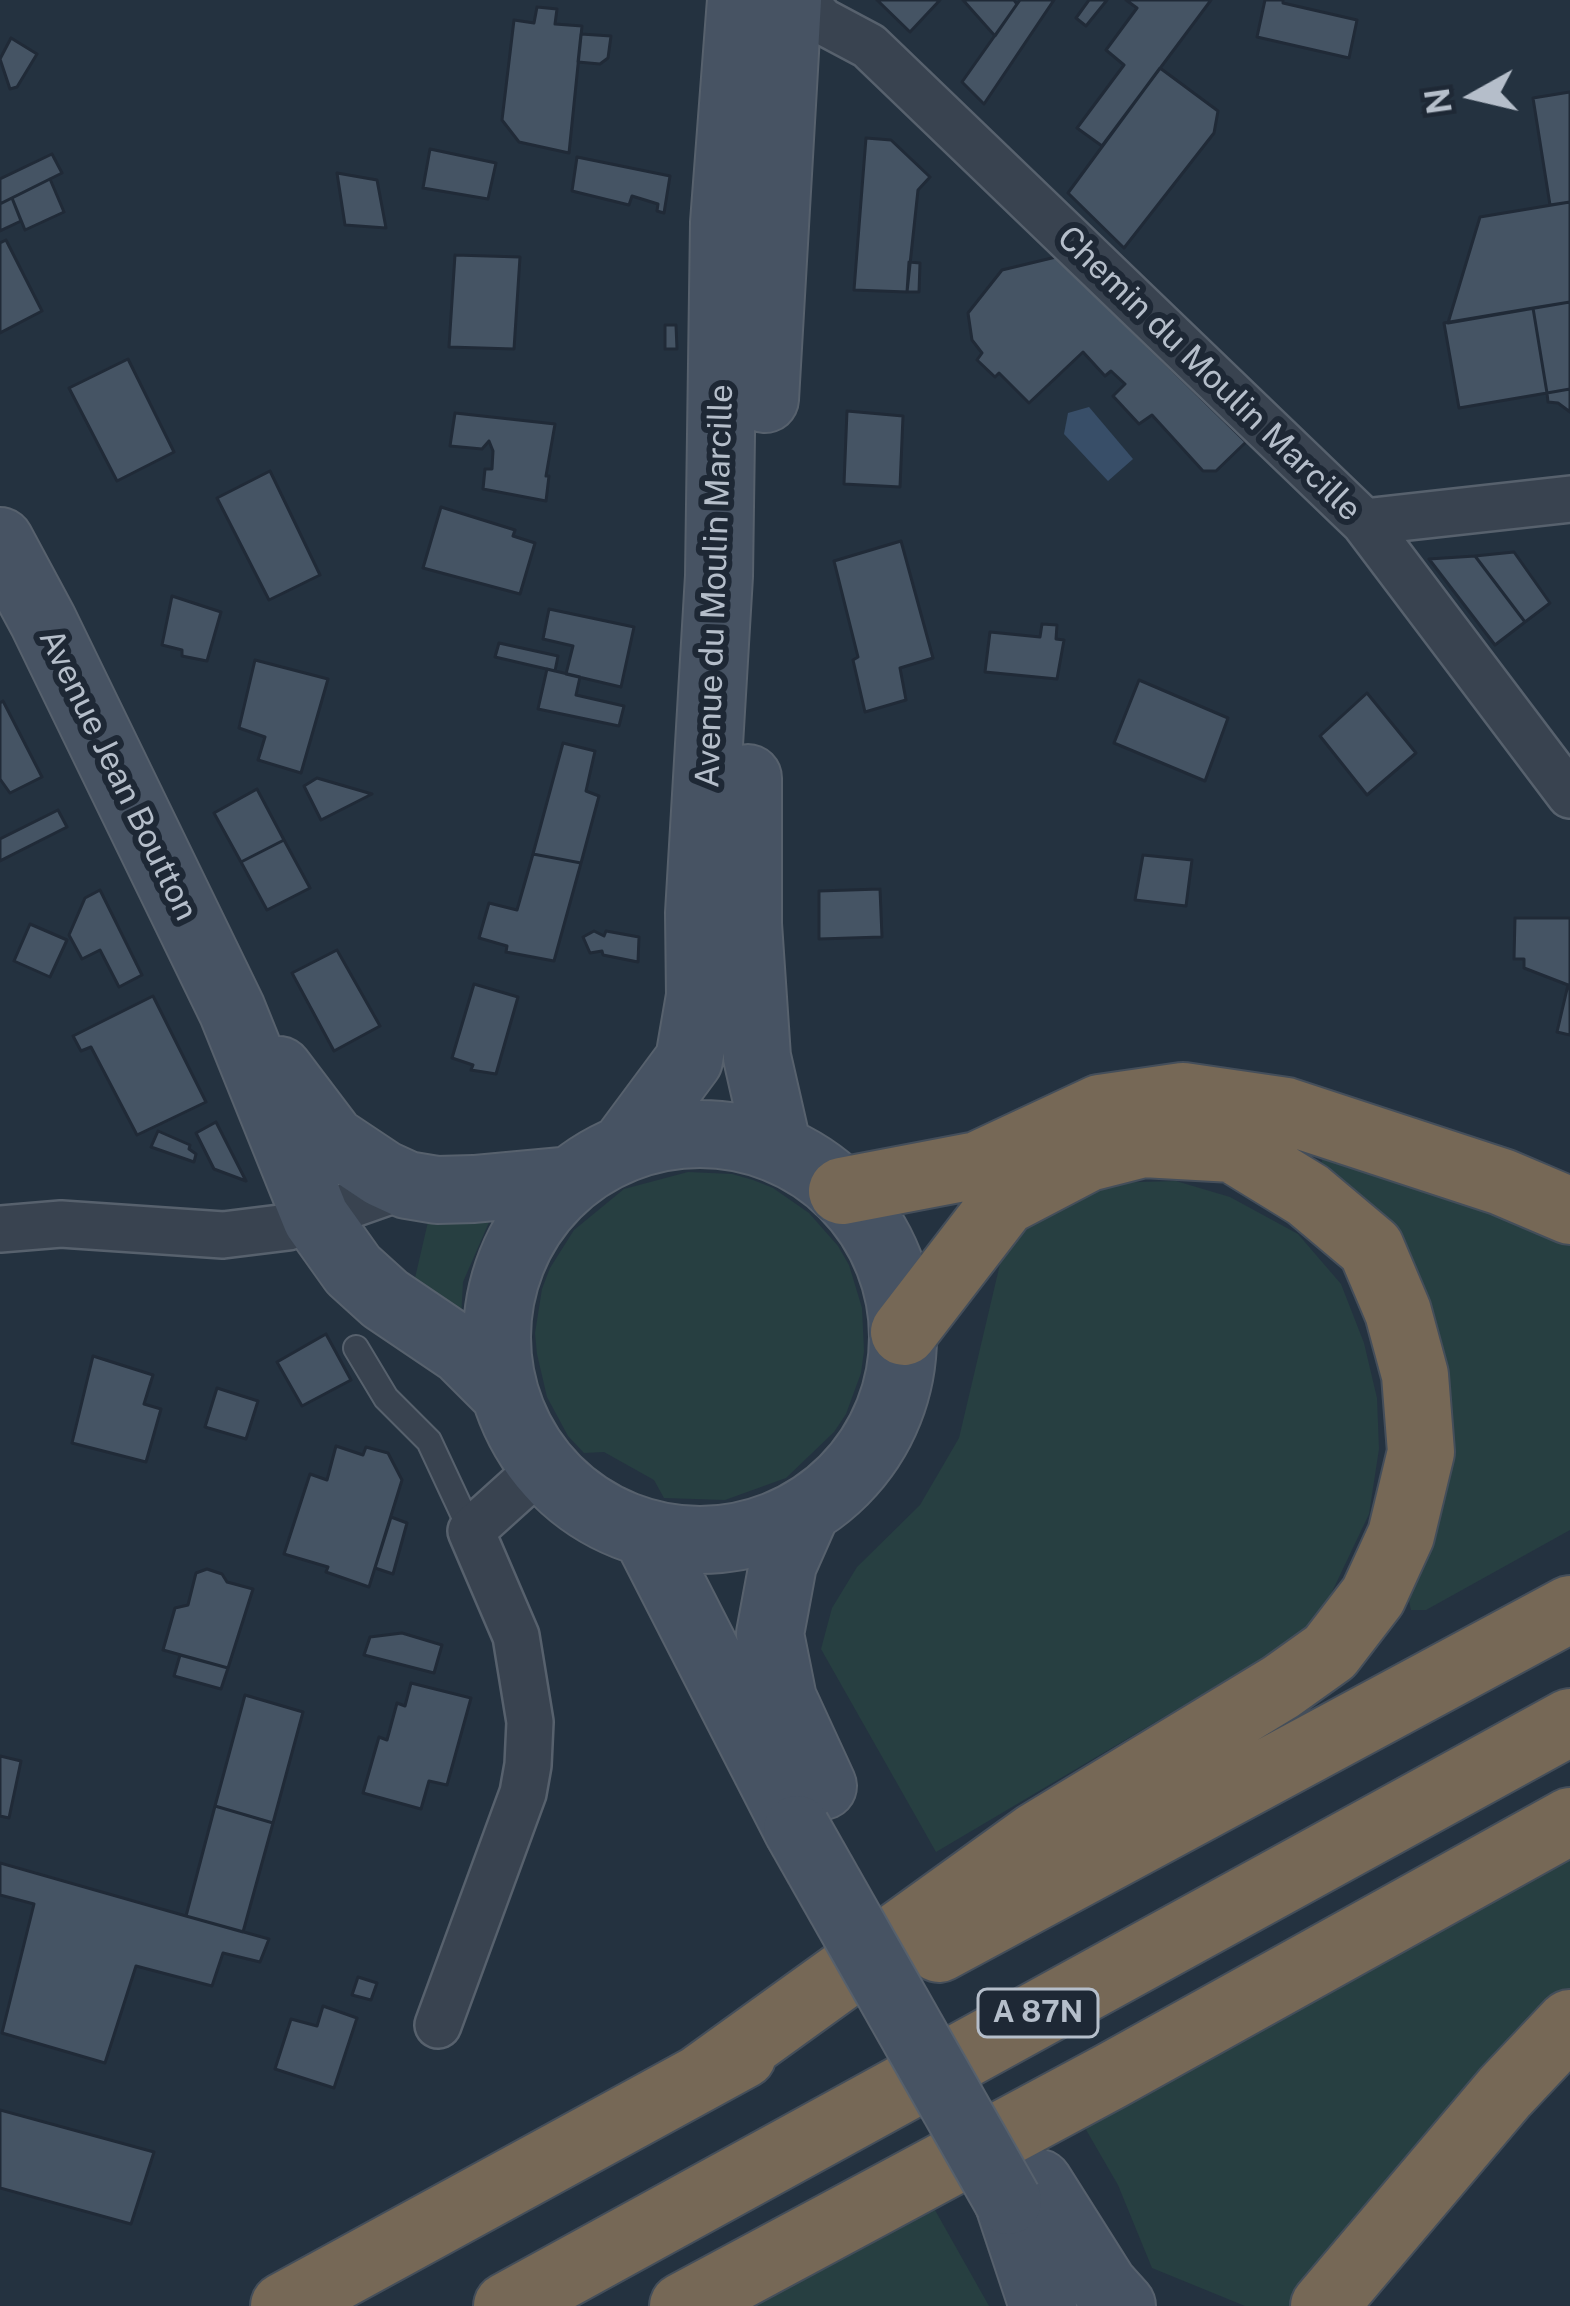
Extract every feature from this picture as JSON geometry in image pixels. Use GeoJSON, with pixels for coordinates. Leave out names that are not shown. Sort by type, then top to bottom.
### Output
{"type":"FeatureCollection","features":[{"type":"Feature","properties":{"kind":"highway"},"geometry":{"type":"LineString","coordinates":[[842,1190],[978,1166],[1100,1108],[1184,1096],[1286,1111],[1502,1182],[1570,1211]]}},
{"type":"Feature","properties":{"kind":"highway"},"geometry":{"type":"LineString","coordinates":[[702,2077],[1036,1836],[1281,1687],[1330,1652],[1373,1596],[1402,1535],[1420,1452],[1415,1375],[1371,1248],[1307,1196],[1233,1149],[1143,1144],[1088,1157],[1004,1202],[904,1332]]}},
{"type":"Feature","properties":{"kind":"highway"},"geometry":{"type":"LineString","coordinates":[[284,2306],[1570,1609]]}},
{"type":"Feature","properties":{"kind":"highway","name":"A 87N"},"geometry":{"type":"LineString","coordinates":[[507,2306],[1570,1722]]}},
{"type":"Feature","properties":{"kind":"highway"},"geometry":{"type":"LineString","coordinates":[[682,2306],[1111,2076],[1570,1821]]}},
{"type":"Feature","properties":{"kind":"highway"},"geometry":{"type":"LineString","coordinates":[[1324,2306],[1505,2092],[1570,2023]]}},
{"type":"Feature","properties":{"kind":"main road","name":"Avenue du Moulin Marcille"},"geometry":{"type":"LineString","coordinates":[[597,1164],[689,1060],[700,996],[699,913],[719,576],[724,223],[741,0]]}},
{"type":"Feature","properties":{"kind":"main road","name":"Avenue du Moulin Marcille"},"geometry":{"type":"LineString","coordinates":[[778,1149],[757,1057],[748,925],[748,779],[788,0]]}},
{"type":"Feature","properties":{"kind":"main road","name":"Avenue Jean Boutton"},"geometry":{"type":"LineString","coordinates":[[0,541],[232,1010],[316,1218],[353,1270],[462,1351],[505,1394]]}},
{"type":"Feature","properties":{"kind":"main road","name":"Avenue Jean Boutton"},"geometry":{"type":"LineString","coordinates":[[232,1010],[332,1140],[383,1174],[436,1190],[474,1190],[597,1164]]}},
{"type":"Feature","properties":{"kind":"main road"},"geometry":{"type":"LineString","coordinates":[[701,1133],[754,1140],[778,1149],[842,1190],[874,1232],[896,1280],[904,1332],[899,1380],[884,1425],[859,1465],[806,1512],[763,1532],[717,1541],[646,1534],[589,1508],[526,1444],[505,1394],[497,1342],[502,1289],[535,1218],[597,1164],[674,1135],[701,1133]]}},
{"type":"Feature","properties":{"kind":"main road"},"geometry":{"type":"LineString","coordinates":[[806,1512],[783,1564],[770,1634],[816,1819]]}},
{"type":"Feature","properties":{"kind":"main road"},"geometry":{"type":"LineString","coordinates":[[646,1534],[816,1819],[1023,2192],[1122,2306]]}},
{"type":"Feature","properties":{"kind":"main road"},"geometry":{"type":"LineString","coordinates":[[1023,2192],[1043,2306]]}},
{"type":"Feature","properties":{"kind":"street","name":"Chemin du Moulin Marcille"},"geometry":{"type":"LineString","coordinates":[[802,0],[822,21],[869,46],[1364,522],[1570,795]]}},
{"type":"Feature","properties":{"kind":"street"},"geometry":{"type":"LineString","coordinates":[[1364,522],[1570,499]]}},
{"type":"Feature","properties":{"kind":"street"},"geometry":{"type":"LineString","coordinates":[[0,1228],[61,1224],[223,1234],[288,1227],[407,1184]]}},
{"type":"Feature","properties":{"kind":"street"},"geometry":{"type":"LineString","coordinates":[[438,2025],[523,1793],[528,1765],[530,1723],[516,1636],[471,1531],[543,1466]]}},
{"type":"Feature","properties":{"kind":"lane"},"geometry":{"type":"LineString","coordinates":[[356,1348],[386,1398],[429,1442],[471,1531]]}},
{"type":"Feature","properties":{"kind":"green space"},"geometry":{"type":"Polygon","coordinates":[[[1336,1153],[1570,1245],[1570,1530],[1426,1610],[1411,1610],[1409,1601],[1439,1490],[1320,1168],[1323,1157],[1336,1153]]]}},
{"type":"Feature","properties":{"kind":"green space"},"geometry":{"type":"Polygon","coordinates":[[[688,1172],[753,1180],[809,1213],[849,1265],[862,1308],[861,1373],[834,1432],[786,1478],[725,1500],[664,1498],[654,1480],[604,1452],[584,1453],[568,1436],[547,1397],[537,1354],[535,1333],[542,1289],[574,1230],[624,1189],[688,1172]]]}},
{"type":"Feature","properties":{"kind":"green space"},"geometry":{"type":"Polygon","coordinates":[[[1176,1181],[1230,1197],[1298,1234],[1341,1284],[1364,1343],[1377,1398],[1379,1449],[1369,1514],[1322,1613],[1284,1646],[936,1852],[821,1649],[832,1608],[857,1567],[920,1505],[959,1438],[1000,1264],[999,1234],[1103,1183],[1176,1181]]]}},
{"type":"Feature","properties":{"kind":"green space"},"geometry":{"type":"Polygon","coordinates":[[[430,1213],[493,1213],[463,1282],[461,1319],[412,1291],[430,1213]]]}},
{"type":"Feature","properties":{"kind":"green space"},"geometry":{"type":"Polygon","coordinates":[[[1570,1847],[1570,1996],[1307,2306],[1245,2306],[1152,2268],[1118,2185],[1081,2121],[1570,1847]]]}},
{"type":"Feature","properties":{"kind":"green space"},"geometry":{"type":"Polygon","coordinates":[[[931,2203],[989,2306],[741,2306],[931,2203]]]}},
{"type":"Feature","properties":{"kind":"water"},"geometry":{"type":"Polygon","coordinates":[[[1089,407],[1133,459],[1108,481],[1064,434],[1068,413],[1089,407]]]}},
{"type":"Feature","properties":{"kind":"building"},"geometry":{"type":"Polygon","coordinates":[[[877,0],[940,0],[910,32],[877,0]]]}},
{"type":"Feature","properties":{"kind":"building"},"geometry":{"type":"Polygon","coordinates":[[[963,0],[1014,0],[1017,4],[995,36],[963,0]]]}},
{"type":"Feature","properties":{"kind":"building"},"geometry":{"type":"Polygon","coordinates":[[[1020,0],[1054,0],[984,104],[962,82],[1020,0]]]}},
{"type":"Feature","properties":{"kind":"building"},"geometry":{"type":"Polygon","coordinates":[[[1089,0],[1107,0],[1086,26],[1076,18],[1089,0]]]}},
{"type":"Feature","properties":{"kind":"building"},"geometry":{"type":"Polygon","coordinates":[[[1126,0],[1211,0],[1102,146],[1077,128],[1124,65],[1106,50],[1137,8],[1126,0]]]}},
{"type":"Feature","properties":{"kind":"building"},"geometry":{"type":"Polygon","coordinates":[[[1265,0],[1283,0],[1357,20],[1349,58],[1257,37],[1265,0]]]}},
{"type":"Feature","properties":{"kind":"building"},"geometry":{"type":"Polygon","coordinates":[[[537,7],[557,9],[555,24],[582,26],[569,153],[519,142],[502,120],[514,20],[534,23],[537,7]]]}},
{"type":"Feature","properties":{"kind":"building"},"geometry":{"type":"Polygon","coordinates":[[[581,34],[611,36],[608,58],[600,64],[578,62],[581,34]]]}},
{"type":"Feature","properties":{"kind":"building"},"geometry":{"type":"Polygon","coordinates":[[[11,38],[37,54],[17,87],[10,89],[0,59],[11,38]]]}},
{"type":"Feature","properties":{"kind":"building"},"geometry":{"type":"Polygon","coordinates":[[[1160,68],[1218,111],[1214,133],[1124,248],[1068,193],[1160,68]]]}},
{"type":"Feature","properties":{"kind":"building"},"geometry":{"type":"Polygon","coordinates":[[[1570,92],[1570,202],[1550,205],[1533,98],[1570,92]]]}},
{"type":"Feature","properties":{"kind":"building"},"geometry":{"type":"Polygon","coordinates":[[[866,138],[891,140],[930,177],[918,190],[907,292],[854,290],[866,138]]]}},
{"type":"Feature","properties":{"kind":"building"},"geometry":{"type":"Polygon","coordinates":[[[430,149],[496,163],[488,199],[423,188],[430,149]]]}},
{"type":"Feature","properties":{"kind":"building"},"geometry":{"type":"Polygon","coordinates":[[[52,154],[62,173],[0,204],[0,179],[52,154]]]}},
{"type":"Feature","properties":{"kind":"building"},"geometry":{"type":"Polygon","coordinates":[[[577,157],[670,176],[664,213],[657,211],[658,204],[632,196],[629,205],[572,191],[577,157]]]}},
{"type":"Feature","properties":{"kind":"building"},"geometry":{"type":"Polygon","coordinates":[[[337,173],[377,180],[386,228],[345,225],[337,173]]]}},
{"type":"Feature","properties":{"kind":"building"},"geometry":{"type":"Polygon","coordinates":[[[50,179],[64,212],[25,230],[12,198],[50,179]]]}},
{"type":"Feature","properties":{"kind":"building"},"geometry":{"type":"Polygon","coordinates":[[[12,198],[21,221],[0,231],[0,204],[12,198]]]}},
{"type":"Feature","properties":{"kind":"building"},"geometry":{"type":"Polygon","coordinates":[[[1570,202],[1570,302],[1448,323],[1480,217],[1570,202]]]}},
{"type":"Feature","properties":{"kind":"building"},"geometry":{"type":"Polygon","coordinates":[[[6,240],[42,311],[0,333],[0,243],[6,240]]]}},
{"type":"Feature","properties":{"kind":"building"},"geometry":{"type":"Polygon","coordinates":[[[455,255],[520,257],[514,349],[449,347],[455,255]]]}},
{"type":"Feature","properties":{"kind":"building"},"geometry":{"type":"Polygon","coordinates":[[[1056,257],[1246,442],[1216,471],[1203,471],[1152,415],[1139,424],[1113,396],[1125,384],[1111,371],[1105,376],[1083,352],[1029,403],[999,373],[995,377],[977,360],[982,353],[972,340],[968,313],[1002,270],[1056,257]]]}},
{"type":"Feature","properties":{"kind":"building"},"geometry":{"type":"Polygon","coordinates":[[[909,262],[920,263],[919,292],[907,292],[909,262]]]}},
{"type":"Feature","properties":{"kind":"building"},"geometry":{"type":"Polygon","coordinates":[[[1570,302],[1570,389],[1547,393],[1533,308],[1570,302]]]}},
{"type":"Feature","properties":{"kind":"building"},"geometry":{"type":"Polygon","coordinates":[[[1533,308],[1547,393],[1459,408],[1444,323],[1533,308]]]}},
{"type":"Feature","properties":{"kind":"building"},"geometry":{"type":"Polygon","coordinates":[[[665,325],[676,325],[677,349],[665,349],[665,325]]]}},
{"type":"Feature","properties":{"kind":"building"},"geometry":{"type":"Polygon","coordinates":[[[128,359],[174,452],[117,481],[69,388],[128,359]]]}},
{"type":"Feature","properties":{"kind":"building"},"geometry":{"type":"Polygon","coordinates":[[[1570,389],[1570,412],[1548,402],[1547,393],[1570,389]]]}},
{"type":"Feature","properties":{"kind":"building"},"geometry":{"type":"Polygon","coordinates":[[[847,411],[903,416],[900,487],[844,484],[847,411]]]}},
{"type":"Feature","properties":{"kind":"building"},"geometry":{"type":"Polygon","coordinates":[[[455,413],[555,424],[546,501],[483,489],[485,469],[492,469],[493,451],[489,441],[482,449],[450,446],[455,413]]]}},
{"type":"Feature","properties":{"kind":"building"},"geometry":{"type":"Polygon","coordinates":[[[270,471],[320,575],[269,600],[217,498],[270,471]]]}},
{"type":"Feature","properties":{"kind":"building"},"geometry":{"type":"Polygon","coordinates":[[[441,507],[515,530],[513,536],[535,543],[520,594],[423,568],[441,507]]]}},
{"type":"Feature","properties":{"kind":"building"},"geometry":{"type":"Polygon","coordinates":[[[901,541],[933,658],[900,668],[906,700],[865,712],[853,660],[858,657],[834,561],[901,541]]]}},
{"type":"Feature","properties":{"kind":"building"},"geometry":{"type":"Polygon","coordinates":[[[1514,552],[1550,603],[1525,622],[1475,556],[1514,552]]]}},
{"type":"Feature","properties":{"kind":"building"},"geometry":{"type":"Polygon","coordinates":[[[1475,556],[1525,622],[1495,645],[1429,559],[1475,556]]]}},
{"type":"Feature","properties":{"kind":"building"},"geometry":{"type":"Polygon","coordinates":[[[172,596],[221,612],[207,661],[182,656],[182,650],[162,645],[172,596]]]}},
{"type":"Feature","properties":{"kind":"building"},"geometry":{"type":"Polygon","coordinates":[[[549,609],[634,627],[621,687],[566,674],[573,646],[543,639],[549,609]]]}},
{"type":"Feature","properties":{"kind":"building"},"geometry":{"type":"Polygon","coordinates":[[[1042,624],[1057,625],[1056,639],[1064,640],[1057,679],[985,672],[990,632],[1040,637],[1042,624]]]}},
{"type":"Feature","properties":{"kind":"building"},"geometry":{"type":"Polygon","coordinates":[[[499,643],[558,656],[555,671],[495,657],[499,643]]]}},
{"type":"Feature","properties":{"kind":"building"},"geometry":{"type":"Polygon","coordinates":[[[255,660],[328,679],[301,773],[258,760],[265,737],[239,728],[255,660]]]}},
{"type":"Feature","properties":{"kind":"building"},"geometry":{"type":"Polygon","coordinates":[[[547,669],[580,677],[576,695],[624,706],[619,726],[538,709],[547,669]]]}},
{"type":"Feature","properties":{"kind":"building"},"geometry":{"type":"Polygon","coordinates":[[[1139,680],[1228,718],[1205,781],[1114,743],[1139,680]]]}},
{"type":"Feature","properties":{"kind":"building"},"geometry":{"type":"Polygon","coordinates":[[[1367,693],[1416,753],[1367,795],[1320,736],[1367,693]]]}},
{"type":"Feature","properties":{"kind":"building"},"geometry":{"type":"Polygon","coordinates":[[[3,701],[42,777],[10,793],[0,779],[3,701]]]}},
{"type":"Feature","properties":{"kind":"building"},"geometry":{"type":"Polygon","coordinates":[[[563,743],[595,751],[586,791],[599,796],[581,863],[533,854],[563,743]]]}},
{"type":"Feature","properties":{"kind":"building"},"geometry":{"type":"Polygon","coordinates":[[[317,778],[372,794],[321,820],[304,786],[317,778]]]}},
{"type":"Feature","properties":{"kind":"building"},"geometry":{"type":"Polygon","coordinates":[[[257,789],[284,840],[241,862],[214,813],[257,789]]]}},
{"type":"Feature","properties":{"kind":"building"},"geometry":{"type":"Polygon","coordinates":[[[58,810],[67,827],[0,861],[0,839],[58,810]]]}},
{"type":"Feature","properties":{"kind":"building"},"geometry":{"type":"Polygon","coordinates":[[[284,840],[310,888],[267,910],[241,862],[284,840]]]}},
{"type":"Feature","properties":{"kind":"building"},"geometry":{"type":"Polygon","coordinates":[[[533,854],[581,863],[554,961],[506,952],[507,946],[479,938],[489,903],[517,910],[533,854]]]}},
{"type":"Feature","properties":{"kind":"building"},"geometry":{"type":"Polygon","coordinates":[[[1143,855],[1192,860],[1186,906],[1135,900],[1143,855]]]}},
{"type":"Feature","properties":{"kind":"building"},"geometry":{"type":"Polygon","coordinates":[[[880,889],[882,937],[819,939],[819,891],[880,889]]]}},
{"type":"Feature","properties":{"kind":"building"},"geometry":{"type":"Polygon","coordinates":[[[100,890],[142,975],[119,987],[100,950],[82,959],[69,935],[85,898],[100,890]]]}},
{"type":"Feature","properties":{"kind":"building"},"geometry":{"type":"Polygon","coordinates":[[[1515,918],[1570,918],[1570,1035],[1557,1032],[1568,985],[1524,968],[1524,959],[1514,959],[1515,918]]]}},
{"type":"Feature","properties":{"kind":"building"},"geometry":{"type":"Polygon","coordinates":[[[30,924],[67,940],[50,977],[14,961],[30,924]]]}},
{"type":"Feature","properties":{"kind":"building"},"geometry":{"type":"Polygon","coordinates":[[[594,931],[604,936],[606,931],[639,937],[638,962],[602,951],[590,953],[583,937],[594,931]]]}},
{"type":"Feature","properties":{"kind":"building"},"geometry":{"type":"Polygon","coordinates":[[[337,950],[380,1026],[334,1051],[292,973],[337,950]]]}},
{"type":"Feature","properties":{"kind":"building"},"geometry":{"type":"Polygon","coordinates":[[[474,984],[518,997],[496,1074],[471,1070],[473,1065],[452,1058],[474,984]]]}},
{"type":"Feature","properties":{"kind":"building"},"geometry":{"type":"Polygon","coordinates":[[[153,996],[206,1102],[137,1135],[91,1047],[81,1051],[73,1036],[153,996]]]}},
{"type":"Feature","properties":{"kind":"building"},"geometry":{"type":"Polygon","coordinates":[[[216,1122],[246,1181],[214,1169],[196,1133],[216,1122]]]}},
{"type":"Feature","properties":{"kind":"building"},"geometry":{"type":"Polygon","coordinates":[[[158,1131],[190,1145],[196,1154],[194,1162],[151,1147],[158,1131]]]}},
{"type":"Feature","properties":{"kind":"building"},"geometry":{"type":"Polygon","coordinates":[[[326,1334],[351,1380],[302,1406],[277,1362],[326,1334]]]}},
{"type":"Feature","properties":{"kind":"building"},"geometry":{"type":"Polygon","coordinates":[[[93,1356],[153,1375],[144,1404],[161,1409],[146,1462],[72,1443],[93,1356]]]}},
{"type":"Feature","properties":{"kind":"building"},"geometry":{"type":"Polygon","coordinates":[[[217,1388],[258,1401],[246,1439],[205,1427],[217,1388]]]}},
{"type":"Feature","properties":{"kind":"building"},"geometry":{"type":"Polygon","coordinates":[[[336,1446],[363,1455],[366,1447],[388,1453],[402,1480],[369,1587],[326,1572],[328,1567],[284,1554],[310,1474],[327,1480],[336,1446]]]}},
{"type":"Feature","properties":{"kind":"building"},"geometry":{"type":"Polygon","coordinates":[[[391,1517],[407,1523],[393,1574],[375,1568],[391,1517]]]}},
{"type":"Feature","properties":{"kind":"building"},"geometry":{"type":"Polygon","coordinates":[[[207,1569],[222,1574],[227,1582],[253,1589],[228,1668],[163,1650],[175,1608],[188,1605],[196,1573],[207,1569]]]}},
{"type":"Feature","properties":{"kind":"building"},"geometry":{"type":"Polygon","coordinates":[[[402,1633],[442,1645],[434,1673],[364,1655],[370,1637],[402,1633]]]}},
{"type":"Feature","properties":{"kind":"building"},"geometry":{"type":"Polygon","coordinates":[[[180,1655],[228,1668],[221,1689],[174,1676],[180,1655]]]}},
{"type":"Feature","properties":{"kind":"building"},"geometry":{"type":"Polygon","coordinates":[[[411,1683],[471,1698],[447,1785],[429,1781],[421,1809],[363,1793],[379,1737],[387,1740],[397,1703],[405,1706],[411,1683]]]}},
{"type":"Feature","properties":{"kind":"building"},"geometry":{"type":"Polygon","coordinates":[[[245,1695],[303,1712],[273,1823],[215,1806],[245,1695]]]}},
{"type":"Feature","properties":{"kind":"building"},"geometry":{"type":"Polygon","coordinates":[[[0,1756],[21,1761],[9,1818],[0,1816],[0,1756]]]}},
{"type":"Feature","properties":{"kind":"building"},"geometry":{"type":"Polygon","coordinates":[[[215,1806],[273,1823],[243,1932],[186,1916],[215,1806]]]}},
{"type":"Feature","properties":{"kind":"building"},"geometry":{"type":"Polygon","coordinates":[[[0,1863],[269,1939],[260,1962],[223,1953],[212,1986],[136,1966],[105,2063],[2,2033],[34,1904],[0,1895],[0,1863]]]}},
{"type":"Feature","properties":{"kind":"building"},"geometry":{"type":"Polygon","coordinates":[[[358,1977],[377,1983],[371,2000],[352,1995],[358,1977]]]}},
{"type":"Feature","properties":{"kind":"building"},"geometry":{"type":"Polygon","coordinates":[[[323,2006],[357,2018],[334,2088],[275,2069],[291,2019],[317,2026],[323,2006]]]}},
{"type":"Feature","properties":{"kind":"building"},"geometry":{"type":"Polygon","coordinates":[[[0,2110],[154,2152],[131,2224],[0,2188],[0,2110]]]}}]}
